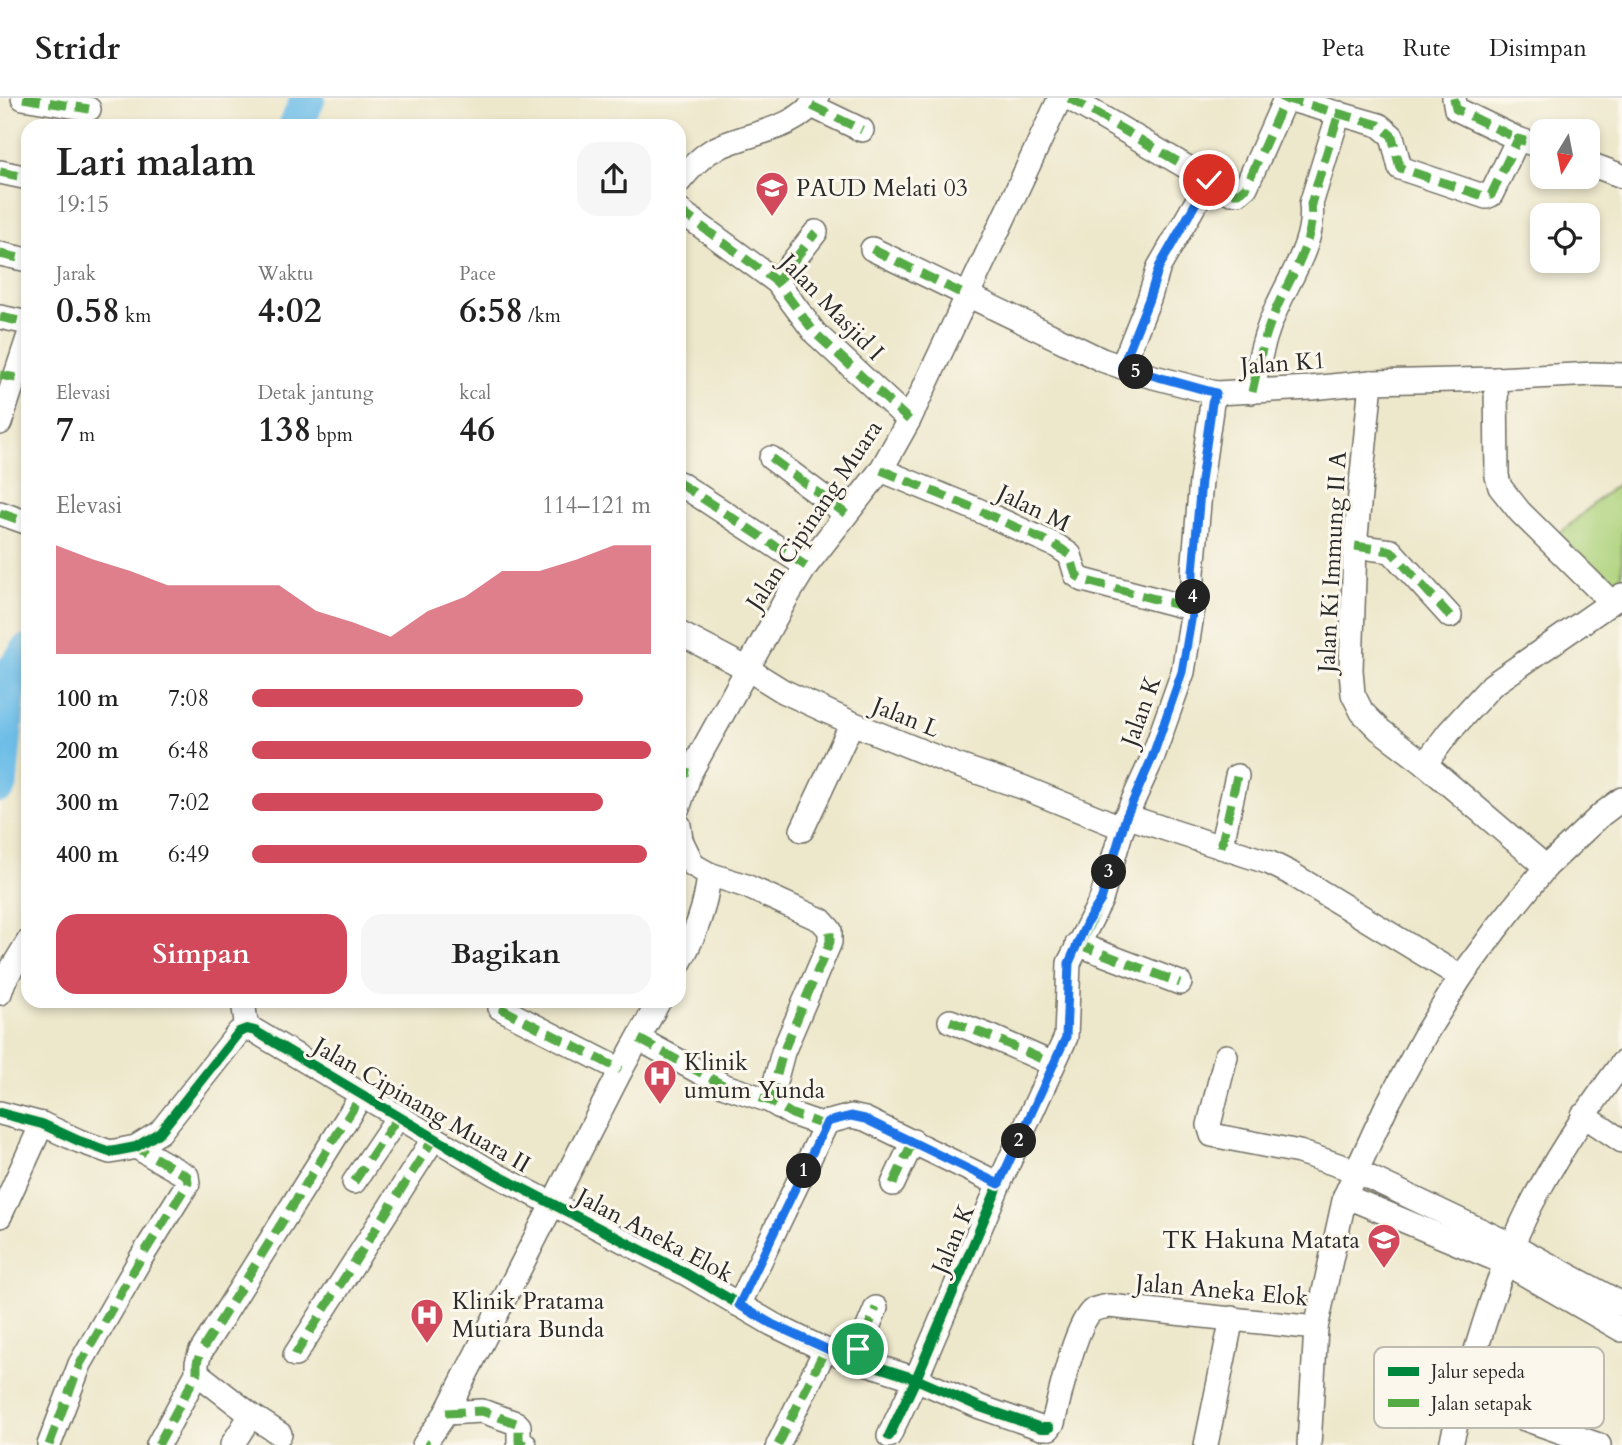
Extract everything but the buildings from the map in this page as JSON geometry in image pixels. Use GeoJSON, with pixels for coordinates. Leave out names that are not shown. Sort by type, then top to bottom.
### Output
{"type":"FeatureCollection","features":[{"type":"Feature","properties":{"kind":"street"},"geometry":{"type":"LineString","coordinates":[[23,98],[89,111]]}},
{"type":"Feature","properties":{"kind":"street"},"geometry":{"type":"LineString","coordinates":[[1055,101],[1231,193],[1239,193],[1246,187],[1284,98],[1379,125],[1392,136],[1400,167],[1486,197],[1530,144]]}},
{"type":"Feature","properties":{"kind":"street"},"geometry":{"type":"LineString","coordinates":[[1454,98],[1456,109],[1530,143]]}},
{"type":"Feature","properties":{"kind":"street","name":"Jalan Cipinang Muara"},"geometry":{"type":"LineString","coordinates":[[686,769],[806,566],[881,470],[909,420],[1055,101]]}},
{"type":"Feature","properties":{"kind":"street"},"geometry":{"type":"LineString","coordinates":[[686,174],[711,151],[802,116],[814,102],[862,130]]}},
{"type":"Feature","properties":{"kind":"street"},"geometry":{"type":"LineString","coordinates":[[1252,392],[1260,352],[1273,315],[1301,260],[1313,216],[1311,204],[1339,113]]}},
{"type":"Feature","properties":{"kind":"street"},"geometry":{"type":"LineString","coordinates":[[1600,168],[1622,176]]}},
{"type":"Feature","properties":{"kind":"street"},"geometry":{"type":"LineString","coordinates":[[0,172],[21,176]]}},
{"type":"Feature","properties":{"kind":"street"},"geometry":{"type":"LineString","coordinates":[[1122,367],[1159,267],[1209,180]]}},
{"type":"Feature","properties":{"kind":"street","name":"Jalan Masjid I"},"geometry":{"type":"LineString","coordinates":[[686,215],[777,282],[815,333],[909,420]]}},
{"type":"Feature","properties":{"kind":"street"},"geometry":{"type":"LineString","coordinates":[[777,282],[816,232]]}},
{"type":"Feature","properties":{"kind":"street","name":"Jalan K1"},"geometry":{"type":"LineString","coordinates":[[872,249],[1122,367],[1216,393],[1371,382],[1622,375]]}},
{"type":"Feature","properties":{"kind":"street"},"geometry":{"type":"LineString","coordinates":[[0,254],[21,258]]}},
{"type":"Feature","properties":{"kind":"street"},"geometry":{"type":"LineString","coordinates":[[0,317],[21,322]]}},
{"type":"Feature","properties":{"kind":"street"},"geometry":{"type":"LineString","coordinates":[[0,423],[8,377],[21,352]]}},
{"type":"Feature","properties":{"kind":"street"},"geometry":{"type":"LineString","coordinates":[[1424,764],[1492,685],[1616,598],[1520,512],[1500,487],[1497,476],[1496,379]]}},
{"type":"Feature","properties":{"kind":"street","name":"Jalan Ki Immung II A"},"geometry":{"type":"LineString","coordinates":[[1371,382],[1355,546],[1351,659],[1353,694],[1362,712],[1371,721],[1546,867]]}},
{"type":"Feature","properties":{"kind":"street","name":"Jalan K"},"geometry":{"type":"LineString","coordinates":[[889,1436],[1068,1030],[1069,963],[1101,900],[1124,822],[1152,758],[1182,672],[1193,609],[1193,572],[1201,481],[1212,403],[1216,393]]}},
{"type":"Feature","properties":{"kind":"street"},"geometry":{"type":"LineString","coordinates":[[771,458],[846,514]]}},
{"type":"Feature","properties":{"kind":"street","name":"Jalan M"},"geometry":{"type":"LineString","coordinates":[[881,470],[989,514],[1057,546],[1070,555],[1076,575],[1083,580],[1193,609]]}},
{"type":"Feature","properties":{"kind":"street"},"geometry":{"type":"LineString","coordinates":[[686,488],[806,566]]}},
{"type":"Feature","properties":{"kind":"street"},"geometry":{"type":"LineString","coordinates":[[0,513],[21,520]]}},
{"type":"Feature","properties":{"kind":"street"},"geometry":{"type":"LineString","coordinates":[[1355,546],[1391,551],[1450,615]]}},
{"type":"Feature","properties":{"kind":"street","name":"Jalan L"},"geometry":{"type":"LineString","coordinates":[[686,637],[783,691],[852,723],[953,764],[1124,822],[1222,847],[1270,863],[1461,977]]}},
{"type":"Feature","properties":{"kind":"street"},"geometry":{"type":"LineString","coordinates":[[802,830],[852,723]]}},
{"type":"Feature","properties":{"kind":"street"},"geometry":{"type":"LineString","coordinates":[[1222,847],[1237,776]]}},
{"type":"Feature","properties":{"kind":"street","name":"Jalan Aneka Elok"},"geometry":{"type":"LineString","coordinates":[[552,1204],[825,1350],[916,1379],[980,1407],[1041,1428],[1049,1436],[1076,1340],[1094,1310],[1109,1306],[1316,1328],[1345,1196],[1386,1107],[1426,1034],[1461,977],[1546,867],[1602,814],[1622,799]]}},
{"type":"Feature","properties":{"kind":"street"},"geometry":{"type":"LineString","coordinates":[[686,850],[693,865],[709,874],[746,886],[821,920],[830,930],[830,942],[783,1052],[770,1101]]}},
{"type":"Feature","properties":{"kind":"street"},"geometry":{"type":"LineString","coordinates":[[686,951],[707,899],[709,874]]}},
{"type":"Feature","properties":{"kind":"street"},"geometry":{"type":"LineString","coordinates":[[1077,944],[1180,983]]}},
{"type":"Feature","properties":{"kind":"street"},"geometry":{"type":"LineString","coordinates":[[0,993],[21,953]]}},
{"type":"Feature","properties":{"kind":"street"},"geometry":{"type":"LineString","coordinates":[[0,1113],[42,1124],[110,1152],[136,1147],[160,1132],[239,1032],[247,1029],[244,1008]]}},
{"type":"Feature","properties":{"kind":"street"},"geometry":{"type":"LineString","coordinates":[[500,1008],[621,1070]]}},
{"type":"Feature","properties":{"kind":"street"},"geometry":{"type":"LineString","coordinates":[[425,1444],[446,1413],[655,1008]]}},
{"type":"Feature","properties":{"kind":"street"},"geometry":{"type":"LineString","coordinates":[[950,1021],[1053,1064]]}},
{"type":"Feature","properties":{"kind":"street","name":"Jalan Cipinang Muara II"},"geometry":{"type":"LineString","coordinates":[[247,1029],[255,1031],[361,1096],[552,1204]]}},
{"type":"Feature","properties":{"kind":"street"},"geometry":{"type":"LineString","coordinates":[[639,1038],[725,1086],[770,1101],[792,1114],[821,1124],[851,1116],[865,1119],[999,1184]]}},
{"type":"Feature","properties":{"kind":"street"},"geometry":{"type":"LineString","coordinates":[[1226,1056],[1209,1125],[1212,1135],[1299,1152],[1356,1171],[1511,1255],[1622,1330]]}},
{"type":"Feature","properties":{"kind":"street"},"geometry":{"type":"LineString","coordinates":[[1479,1347],[1530,1207],[1583,1115],[1622,1063]]}},
{"type":"Feature","properties":{"kind":"street"},"geometry":{"type":"LineString","coordinates":[[158,1445],[197,1373],[201,1353],[361,1096]]}},
{"type":"Feature","properties":{"kind":"street"},"geometry":{"type":"LineString","coordinates":[[1583,1115],[1622,1141]]}},
{"type":"Feature","properties":{"kind":"street"},"geometry":{"type":"LineString","coordinates":[[354,1182],[398,1117]]}},
{"type":"Feature","properties":{"kind":"street"},"geometry":{"type":"LineString","coordinates":[[739,1305],[827,1122]]}},
{"type":"Feature","properties":{"kind":"street"},"geometry":{"type":"LineString","coordinates":[[0,1216],[42,1124]]}},
{"type":"Feature","properties":{"kind":"street"},"geometry":{"type":"LineString","coordinates":[[295,1355],[434,1138]]}},
{"type":"Feature","properties":{"kind":"street"},"geometry":{"type":"LineString","coordinates":[[893,1184],[913,1141]]}},
{"type":"Feature","properties":{"kind":"street"},"geometry":{"type":"LineString","coordinates":[[49,1445],[80,1364],[188,1183],[187,1176],[136,1147]]}},
{"type":"Feature","properties":{"kind":"street"},"geometry":{"type":"LineString","coordinates":[[1345,1196],[1511,1255],[1622,1304]]}},
{"type":"Feature","properties":{"kind":"street"},"geometry":{"type":"LineString","coordinates":[[853,1361],[876,1308]]}},
{"type":"Feature","properties":{"kind":"street"},"geometry":{"type":"LineString","coordinates":[[1206,1445],[1233,1318]]}},
{"type":"Feature","properties":{"kind":"street"},"geometry":{"type":"LineString","coordinates":[[1309,1445],[1316,1328]]}},
{"type":"Feature","properties":{"kind":"street"},"geometry":{"type":"LineString","coordinates":[[778,1445],[825,1350]]}},
{"type":"Feature","properties":{"kind":"street"},"geometry":{"type":"LineString","coordinates":[[197,1373],[280,1434]]}},
{"type":"Feature","properties":{"kind":"street"},"geometry":{"type":"LineString","coordinates":[[446,1413],[482,1411],[516,1423],[519,1426],[519,1442],[525,1445]]}},
{"type":"Feature","properties":{"kind":"street"},"geometry":{"type":"LineString","coordinates":[[232,1445],[251,1415]]}},
{"type":"Feature","properties":{"kind":"street"},"geometry":{"type":"LineString","coordinates":[[1550,1428],[1599,1445]]}},
{"type":"Feature","properties":{"kind":"green space"},"geometry":{"type":"Polygon","coordinates":[[[1622,483],[1622,582],[1610,590],[1557,536],[1613,487],[1622,483]]]}},
{"type":"Feature","properties":{"kind":"waterway"},"geometry":{"type":"LineString","coordinates":[[299,119],[308,98]]}},
{"type":"Feature","properties":{"kind":"waterway"},"geometry":{"type":"LineString","coordinates":[[0,785],[10,675],[21,660]]}},
{"type":"Feature","properties":{"kind":"marked path"},"geometry":{"type":"LineString","coordinates":[[23,98],[89,109]]}},
{"type":"Feature","properties":{"kind":"marked path"},"geometry":{"type":"LineString","coordinates":[[1069,98],[1231,193],[1239,193],[1246,187],[1285,99]]}},
{"type":"Feature","properties":{"kind":"marked path"},"geometry":{"type":"LineString","coordinates":[[1284,98],[1379,125],[1392,136],[1400,168],[1486,197],[1491,195],[1518,139],[1530,143]]}},
{"type":"Feature","properties":{"kind":"marked path"},"geometry":{"type":"LineString","coordinates":[[1454,98],[1456,109],[1518,139]]}},
{"type":"Feature","properties":{"kind":"marked path"},"geometry":{"type":"LineString","coordinates":[[812,106],[862,130]]}},
{"type":"Feature","properties":{"kind":"marked path"},"geometry":{"type":"LineString","coordinates":[[1252,392],[1270,323],[1305,247],[1311,204],[1339,113]]}},
{"type":"Feature","properties":{"kind":"marked path"},"geometry":{"type":"LineString","coordinates":[[0,172],[21,176]]}},
{"type":"Feature","properties":{"kind":"marked path"},"geometry":{"type":"LineString","coordinates":[[1122,367],[1159,267],[1209,180]]}},
{"type":"Feature","properties":{"kind":"marked path"},"geometry":{"type":"LineString","coordinates":[[686,215],[777,282],[815,333],[909,420]]}},
{"type":"Feature","properties":{"kind":"marked path"},"geometry":{"type":"LineString","coordinates":[[777,282],[816,232]]}},
{"type":"Feature","properties":{"kind":"marked path"},"geometry":{"type":"LineString","coordinates":[[872,249],[965,295]]}},
{"type":"Feature","properties":{"kind":"marked path"},"geometry":{"type":"LineString","coordinates":[[0,254],[21,258]]}},
{"type":"Feature","properties":{"kind":"marked path"},"geometry":{"type":"LineString","coordinates":[[0,317],[21,322]]}},
{"type":"Feature","properties":{"kind":"marked path"},"geometry":{"type":"LineString","coordinates":[[0,375],[16,378]]}},
{"type":"Feature","properties":{"kind":"marked path"},"geometry":{"type":"LineString","coordinates":[[771,458],[846,514]]}},
{"type":"Feature","properties":{"kind":"marked path"},"geometry":{"type":"LineString","coordinates":[[881,470],[1057,546],[1070,555],[1076,575],[1083,580],[1193,609]]}},
{"type":"Feature","properties":{"kind":"marked path"},"geometry":{"type":"LineString","coordinates":[[686,488],[806,566]]}},
{"type":"Feature","properties":{"kind":"marked path"},"geometry":{"type":"LineString","coordinates":[[0,513],[21,520]]}},
{"type":"Feature","properties":{"kind":"marked path"},"geometry":{"type":"LineString","coordinates":[[1355,546],[1391,551],[1450,616]]}},
{"type":"Feature","properties":{"kind":"marked path"},"geometry":{"type":"LineString","coordinates":[[686,772],[690,773]]}},
{"type":"Feature","properties":{"kind":"marked path"},"geometry":{"type":"LineString","coordinates":[[1221,847],[1237,776]]}},
{"type":"Feature","properties":{"kind":"marked path"},"geometry":{"type":"LineString","coordinates":[[770,1101],[783,1052],[830,942],[830,930]]}},
{"type":"Feature","properties":{"kind":"marked path"},"geometry":{"type":"LineString","coordinates":[[1077,944],[1180,983]]}},
{"type":"Feature","properties":{"kind":"marked path"},"geometry":{"type":"LineString","coordinates":[[500,1008],[621,1070]]}},
{"type":"Feature","properties":{"kind":"marked path"},"geometry":{"type":"LineString","coordinates":[[950,1021],[1053,1064]]}},
{"type":"Feature","properties":{"kind":"marked path"},"geometry":{"type":"LineString","coordinates":[[639,1039],[725,1086],[770,1101],[792,1114],[821,1124],[851,1116],[865,1119],[999,1184]]}},
{"type":"Feature","properties":{"kind":"marked path"},"geometry":{"type":"LineString","coordinates":[[158,1445],[197,1373],[200,1353],[361,1096]]}},
{"type":"Feature","properties":{"kind":"marked path"},"geometry":{"type":"LineString","coordinates":[[354,1182],[398,1117]]}},
{"type":"Feature","properties":{"kind":"marked path"},"geometry":{"type":"LineString","coordinates":[[739,1305],[827,1122]]}},
{"type":"Feature","properties":{"kind":"marked path"},"geometry":{"type":"LineString","coordinates":[[295,1355],[434,1138]]}},
{"type":"Feature","properties":{"kind":"marked path"},"geometry":{"type":"LineString","coordinates":[[893,1184],[913,1141]]}},
{"type":"Feature","properties":{"kind":"marked path"},"geometry":{"type":"LineString","coordinates":[[49,1445],[80,1364],[188,1183],[187,1176],[136,1147]]}},
{"type":"Feature","properties":{"kind":"marked path"},"geometry":{"type":"LineString","coordinates":[[854,1361],[876,1308]]}},
{"type":"Feature","properties":{"kind":"marked path"},"geometry":{"type":"LineString","coordinates":[[778,1445],[825,1350]]}},
{"type":"Feature","properties":{"kind":"marked path"},"geometry":{"type":"LineString","coordinates":[[446,1413],[482,1411],[516,1423],[519,1426],[519,1442],[525,1445]]}},
{"type":"Feature","properties":{"kind":"cycle path"},"geometry":{"type":"LineString","coordinates":[[889,1436],[1066,1037],[1069,963],[1101,900],[1126,816],[1152,759],[1183,672],[1193,609],[1193,572],[1201,481],[1212,403],[1216,393]]}},
{"type":"Feature","properties":{"kind":"cycle path"},"geometry":{"type":"LineString","coordinates":[[0,1113],[42,1124],[110,1152],[136,1147],[160,1132],[239,1032],[247,1029],[255,1031],[495,1174],[687,1274],[772,1324],[825,1350],[916,1379],[980,1407],[1041,1428],[1049,1428]]}},
{"type":"Feature","properties":{"kind":"place","name":"PAUD Melati 03"},"geometry":{"type":"Point","coordinates":[772,218]}},
{"type":"Feature","properties":{"kind":"place","name":"Klinik umum Yunda"},"geometry":{"type":"Point","coordinates":[660,1106]}},
{"type":"Feature","properties":{"kind":"place","name":"TK Hakuna Matata"},"geometry":{"type":"Point","coordinates":[1384,1270]}},
{"type":"Feature","properties":{"kind":"place","name":"Klinik Pratama Mutiara Bunda"},"geometry":{"type":"Point","coordinates":[427,1345]}},
{"type":"Feature","properties":{"kind":"route"},"geometry":{"type":"LineString","coordinates":[[858,1349],[853,1361],[772,1324],[739,1305],[827,1122],[851,1116],[865,1119],[999,1184],[1066,1037],[1069,963],[1087,922],[1101,900],[1126,817],[1152,758],[1187,652],[1193,609],[1193,572],[1201,481],[1212,403],[1216,393],[1122,367],[1159,267],[1209,180]]}}]}
